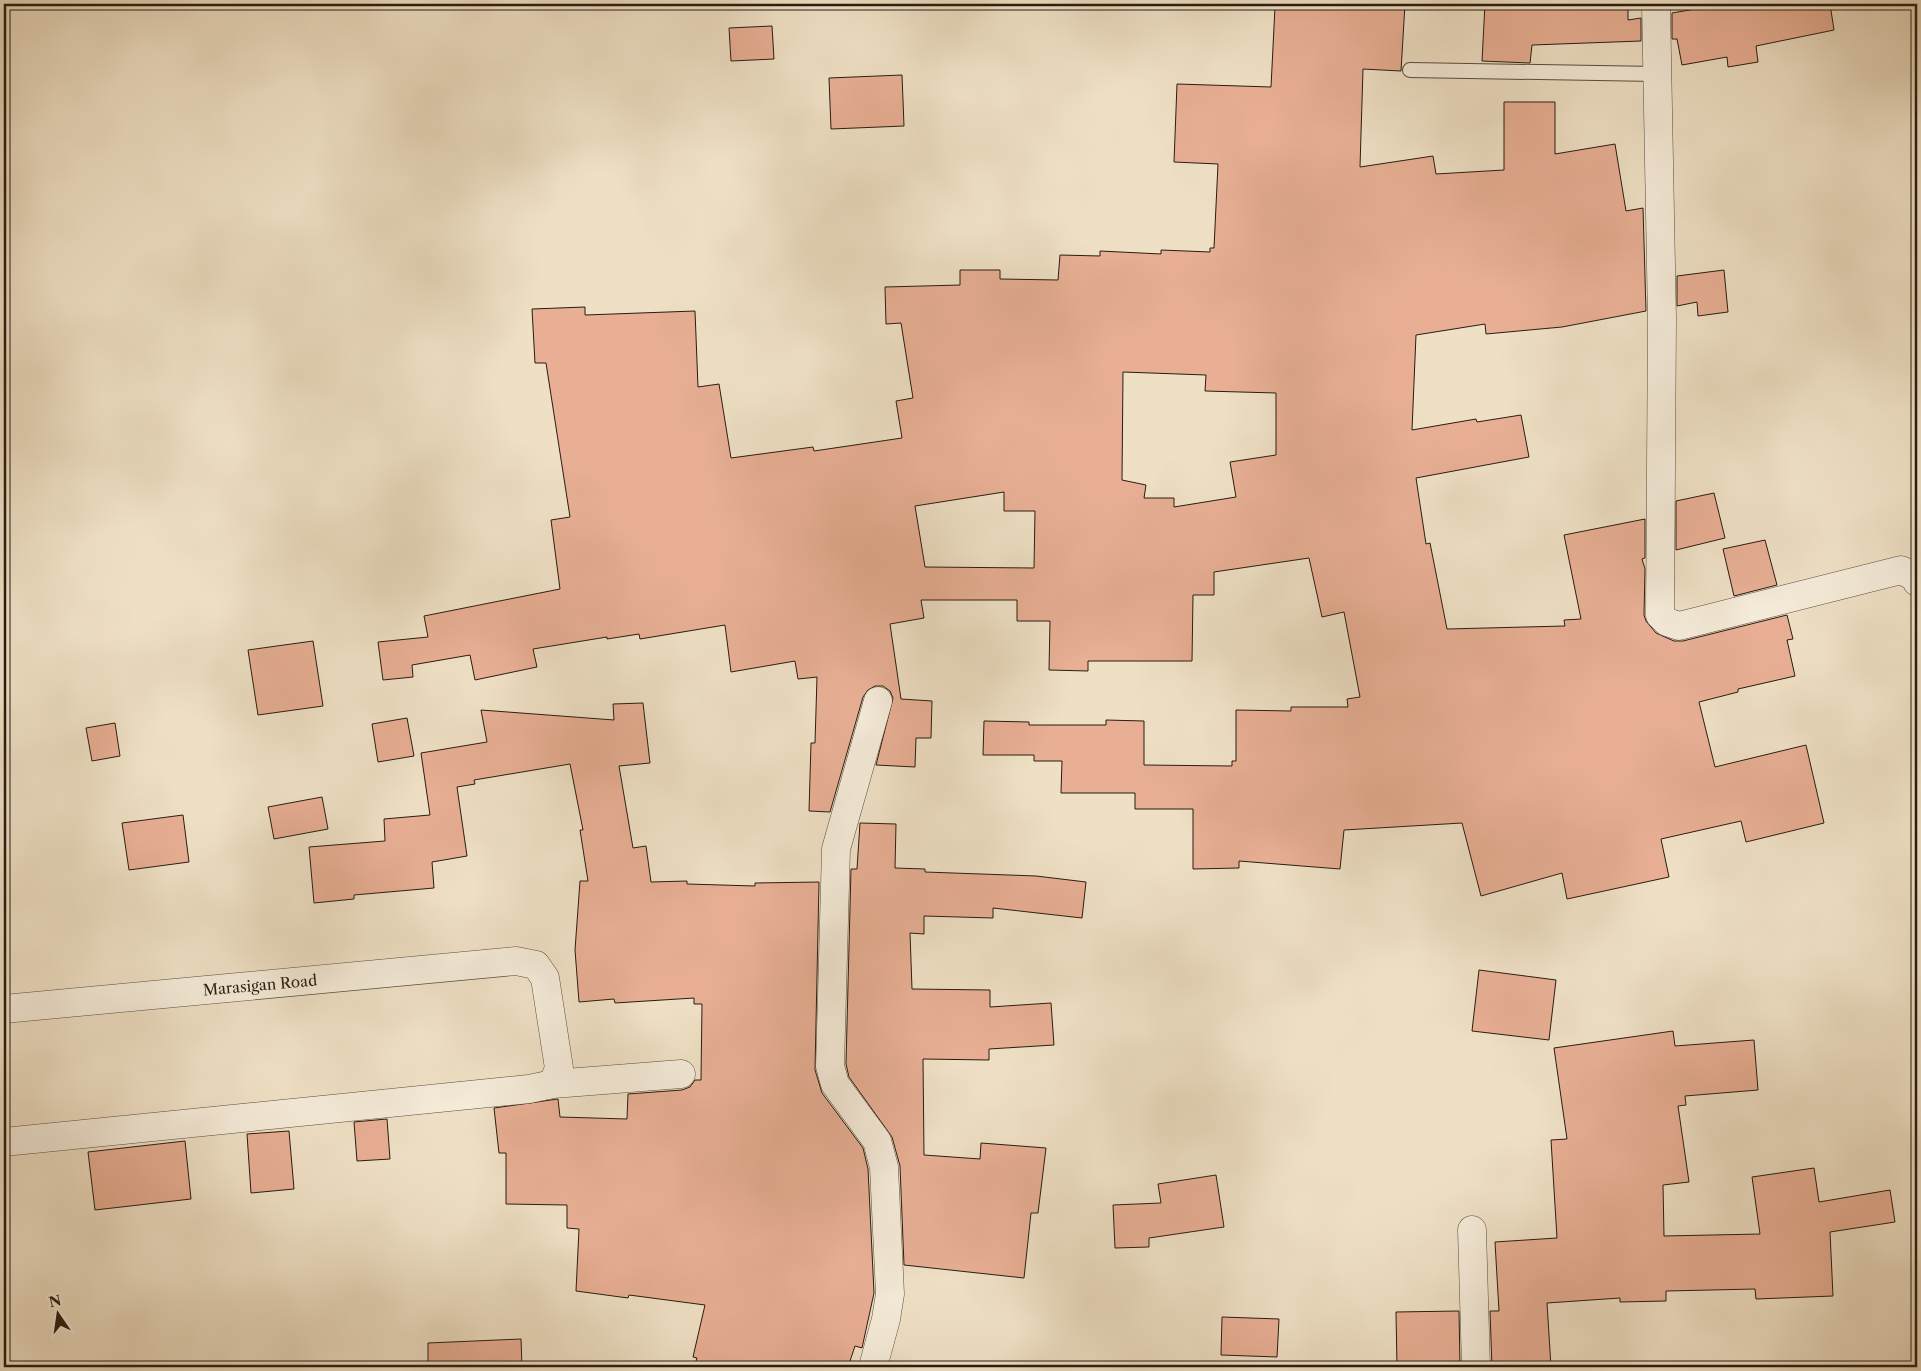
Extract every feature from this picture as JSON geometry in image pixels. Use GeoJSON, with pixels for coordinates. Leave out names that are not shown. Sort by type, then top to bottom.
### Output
{"type":"FeatureCollection","features":[{"type":"Feature","properties":{"kind":"street"},"geometry":{"type":"LineString","coordinates":[[1656,4],[1662,319],[1660,615],[1667,622],[1679,626],[1901,570],[1915,577],[1917,582]]}},
{"type":"Feature","properties":{"kind":"street"},"geometry":{"type":"LineString","coordinates":[[873,1367],[886,1318],[890,1294],[884,1167],[877,1141],[835,1084],[830,1066],[836,849],[878,701]]}},
{"type":"Feature","properties":{"kind":"street","name":"Marasigan Road"},"geometry":{"type":"LineString","coordinates":[[4,1009],[516,961],[536,965],[545,978],[559,1068],[553,1084]]}},
{"type":"Feature","properties":{"kind":"street"},"geometry":{"type":"LineString","coordinates":[[4,1142],[451,1098],[553,1084],[681,1074]]}},
{"type":"Feature","properties":{"kind":"street"},"geometry":{"type":"LineString","coordinates":[[1472,1230],[1476,1367]]}},
{"type":"Feature","properties":{"kind":"lane"},"geometry":{"type":"LineString","coordinates":[[1410,70],[1657,74]]}},
{"type":"Feature","properties":{"kind":"building"},"geometry":{"type":"Polygon","coordinates":[[[1330,4],[1405,4],[1401,71],[1363,69],[1360,167],[1433,156],[1436,174],[1504,170],[1504,102],[1555,102],[1555,154],[1615,144],[1626,211],[1643,208],[1646,311],[1562,327],[1486,334],[1485,324],[1416,335],[1412,430],[1476,419],[1477,422],[1521,415],[1529,457],[1416,478],[1426,544],[1430,543],[1447,629],[1565,626],[1564,620],[1581,619],[1564,535],[1645,519],[1645,558],[1642,559],[1645,569],[1644,615],[1646,621],[1656,633],[1674,641],[1683,641],[1787,615],[1793,639],[1787,640],[1795,676],[1738,689],[1738,692],[1699,702],[1715,767],[1806,745],[1824,823],[1746,842],[1741,821],[1661,839],[1669,877],[1567,899],[1562,873],[1481,896],[1462,823],[1344,830],[1340,869],[1239,861],[1239,868],[1193,869],[1193,809],[1135,809],[1135,793],[1061,793],[1062,761],[1034,761],[1034,755],[983,755],[984,721],[1029,722],[1029,725],[1106,725],[1106,720],[1144,721],[1144,765],[1232,766],[1232,761],[1236,761],[1236,710],[1291,711],[1291,707],[1348,707],[1347,699],[1360,697],[1344,612],[1322,617],[1309,558],[1214,572],[1214,595],[1193,595],[1192,661],[1088,661],[1088,671],[1049,670],[1050,621],[1017,621],[1017,600],[921,600],[924,618],[890,624],[901,699],[932,701],[931,738],[916,738],[915,767],[876,765],[893,698],[890,691],[883,686],[875,686],[868,690],[863,697],[830,812],[809,811],[811,743],[815,743],[817,677],[798,679],[795,661],[731,672],[725,625],[640,639],[639,634],[607,639],[607,637],[533,649],[537,667],[475,680],[470,655],[412,665],[413,677],[383,680],[378,642],[428,637],[424,616],[560,589],[551,520],[570,517],[546,363],[535,363],[532,309],[585,307],[585,315],[695,311],[698,387],[719,384],[731,458],[813,447],[814,451],[902,438],[896,401],[913,398],[901,323],[886,324],[885,287],[960,285],[960,270],[1000,270],[1000,279],[1058,280],[1060,255],[1100,256],[1100,251],[1161,254],[1161,250],[1210,252],[1210,248],[1214,248],[1218,164],[1174,162],[1177,84],[1271,87],[1275,7],[1329,8],[1330,4]],[[1123,372],[1122,480],[1146,485],[1144,498],[1174,498],[1174,507],[1236,497],[1230,462],[1276,455],[1276,393],[1205,391],[1206,375],[1123,372]],[[1004,492],[915,506],[925,567],[1034,568],[1035,511],[1004,511],[1004,492]]]}},
{"type":"Feature","properties":{"kind":"building"},"geometry":{"type":"Polygon","coordinates":[[[1485,4],[1524,4],[1524,7],[1628,4],[1628,20],[1641,18],[1641,41],[1532,45],[1530,63],[1482,61],[1485,4]]]}},
{"type":"Feature","properties":{"kind":"building"},"geometry":{"type":"Polygon","coordinates":[[[1724,4],[1830,4],[1834,30],[1756,46],[1758,62],[1728,67],[1727,57],[1682,65],[1677,39],[1672,39],[1672,13],[1724,4]]]}},
{"type":"Feature","properties":{"kind":"building"},"geometry":{"type":"Polygon","coordinates":[[[772,26],[774,59],[731,61],[729,28],[772,26]]]}},
{"type":"Feature","properties":{"kind":"building"},"geometry":{"type":"Polygon","coordinates":[[[902,75],[904,126],[831,129],[829,78],[902,75]]]}},
{"type":"Feature","properties":{"kind":"building"},"geometry":{"type":"Polygon","coordinates":[[[1724,270],[1728,312],[1698,316],[1697,302],[1677,306],[1677,276],[1724,270]]]}},
{"type":"Feature","properties":{"kind":"building"},"geometry":{"type":"Polygon","coordinates":[[[1714,493],[1725,538],[1676,550],[1676,501],[1714,493]]]}},
{"type":"Feature","properties":{"kind":"building"},"geometry":{"type":"Polygon","coordinates":[[[1765,540],[1777,585],[1734,596],[1723,549],[1765,540]]]}},
{"type":"Feature","properties":{"kind":"building"},"geometry":{"type":"Polygon","coordinates":[[[313,641],[323,706],[258,715],[248,650],[313,641]]]}},
{"type":"Feature","properties":{"kind":"building"},"geometry":{"type":"Polygon","coordinates":[[[643,703],[650,763],[619,766],[633,848],[646,846],[651,882],[687,881],[687,884],[755,886],[755,883],[819,882],[815,1070],[822,1093],[863,1148],[868,1169],[874,1293],[862,1348],[855,1346],[848,1367],[694,1367],[697,1358],[693,1357],[705,1305],[629,1295],[628,1298],[576,1291],[579,1229],[567,1228],[567,1205],[506,1204],[506,1153],[499,1153],[494,1108],[558,1099],[560,1117],[627,1119],[628,1094],[682,1090],[690,1087],[695,1080],[701,1080],[702,1004],[694,1004],[694,998],[615,1003],[614,999],[579,1002],[575,950],[580,881],[588,881],[580,830],[583,830],[570,764],[474,780],[475,784],[457,787],[467,856],[432,862],[434,888],[354,895],[354,899],[314,903],[309,847],[385,841],[384,819],[430,815],[421,753],[487,742],[481,710],[614,720],[613,704],[643,703]]]}},
{"type":"Feature","properties":{"kind":"building"},"geometry":{"type":"Polygon","coordinates":[[[407,718],[414,756],[378,762],[372,724],[407,718]]]}},
{"type":"Feature","properties":{"kind":"building"},"geometry":{"type":"Polygon","coordinates":[[[115,723],[120,756],[92,761],[86,728],[115,723]]]}},
{"type":"Feature","properties":{"kind":"building"},"geometry":{"type":"Polygon","coordinates":[[[322,797],[328,829],[274,839],[268,807],[322,797]]]}},
{"type":"Feature","properties":{"kind":"building"},"geometry":{"type":"Polygon","coordinates":[[[183,815],[189,862],[129,870],[122,823],[183,815]]]}},
{"type":"Feature","properties":{"kind":"building"},"geometry":{"type":"Polygon","coordinates":[[[860,823],[896,824],[895,868],[925,869],[925,872],[1036,876],[1086,882],[1082,918],[993,908],[993,918],[924,916],[924,934],[910,933],[912,989],[990,990],[990,1007],[1051,1003],[1054,1045],[989,1049],[989,1060],[923,1059],[924,1155],[980,1159],[981,1143],[1046,1148],[1038,1213],[1031,1213],[1024,1278],[904,1265],[900,1166],[892,1137],[849,1077],[846,1064],[851,869],[857,869],[860,823]]]}},
{"type":"Feature","properties":{"kind":"building"},"geometry":{"type":"Polygon","coordinates":[[[1479,970],[1556,980],[1549,1040],[1472,1031],[1479,970]]]}},
{"type":"Feature","properties":{"kind":"building"},"geometry":{"type":"Polygon","coordinates":[[[1673,1031],[1675,1046],[1754,1040],[1758,1090],[1685,1096],[1686,1105],[1678,1106],[1689,1182],[1663,1185],[1664,1236],[1760,1234],[1752,1177],[1814,1168],[1819,1202],[1890,1190],[1895,1222],[1830,1232],[1833,1296],[1756,1299],[1755,1289],[1666,1291],[1666,1301],[1620,1302],[1620,1298],[1547,1303],[1551,1367],[1492,1367],[1490,1311],[1499,1311],[1495,1242],[1557,1238],[1551,1140],[1567,1139],[1554,1048],[1673,1031]]]}},
{"type":"Feature","properties":{"kind":"building"},"geometry":{"type":"Polygon","coordinates":[[[387,1119],[390,1159],[357,1161],[354,1122],[387,1119]]]}},
{"type":"Feature","properties":{"kind":"building"},"geometry":{"type":"Polygon","coordinates":[[[289,1131],[294,1189],[251,1193],[247,1134],[289,1131]]]}},
{"type":"Feature","properties":{"kind":"building"},"geometry":{"type":"Polygon","coordinates":[[[185,1141],[191,1199],[95,1210],[88,1152],[185,1141]]]}},
{"type":"Feature","properties":{"kind":"building"},"geometry":{"type":"Polygon","coordinates":[[[1216,1175],[1224,1227],[1149,1238],[1149,1247],[1115,1248],[1113,1205],[1161,1203],[1158,1184],[1216,1175]]]}},
{"type":"Feature","properties":{"kind":"building"},"geometry":{"type":"Polygon","coordinates":[[[1459,1311],[1460,1367],[1397,1367],[1396,1312],[1459,1311]]]}},
{"type":"Feature","properties":{"kind":"building"},"geometry":{"type":"Polygon","coordinates":[[[1222,1317],[1279,1319],[1277,1357],[1221,1355],[1222,1317]]]}},
{"type":"Feature","properties":{"kind":"building"},"geometry":{"type":"Polygon","coordinates":[[[521,1339],[522,1367],[428,1367],[428,1343],[521,1339]]]}}]}
